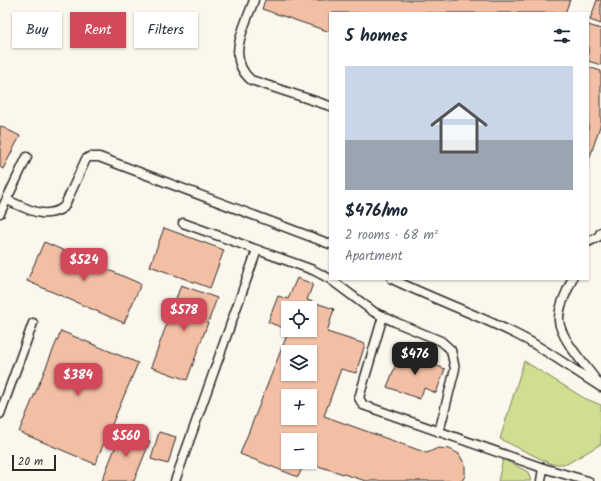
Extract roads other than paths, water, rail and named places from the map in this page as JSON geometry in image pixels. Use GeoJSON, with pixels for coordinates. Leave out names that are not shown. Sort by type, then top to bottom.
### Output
{"type":"FeatureCollection","features":[{"type":"Feature","properties":{"kind":"lane"},"geometry":{"type":"LineString","coordinates":[[254,0],[236,51],[238,62],[244,74],[250,80],[329,106]]}},
{"type":"Feature","properties":{"kind":"lane"},"geometry":{"type":"LineString","coordinates":[[0,213],[27,157]]}},
{"type":"Feature","properties":{"kind":"lane"},"geometry":{"type":"LineString","coordinates":[[7,200],[43,214],[59,211],[64,207],[86,160],[89,157],[99,157],[329,244]]}},
{"type":"Feature","properties":{"kind":"lane"},"geometry":{"type":"LineString","coordinates":[[183,223],[313,270],[329,278]]}},
{"type":"Feature","properties":{"kind":"lane"},"geometry":{"type":"LineString","coordinates":[[589,242],[598,237],[601,232]]}},
{"type":"Feature","properties":{"kind":"lane"},"geometry":{"type":"LineString","coordinates":[[174,481],[257,250]]}},
{"type":"Feature","properties":{"kind":"lane"},"geometry":{"type":"LineString","coordinates":[[332,280],[338,283],[352,296],[383,316],[441,341],[451,350],[455,369],[439,432]]}},
{"type":"Feature","properties":{"kind":"lane"},"geometry":{"type":"LineString","coordinates":[[394,280],[416,291],[479,317],[529,341],[601,387]]}},
{"type":"Feature","properties":{"kind":"lane"},"geometry":{"type":"LineString","coordinates":[[572,280],[561,304],[559,321],[565,337],[601,387]]}},
{"type":"Feature","properties":{"kind":"lane"},"geometry":{"type":"LineString","coordinates":[[383,316],[359,398],[359,401],[363,405],[543,468],[588,481]]}},
{"type":"Feature","properties":{"kind":"lane"},"geometry":{"type":"LineString","coordinates":[[0,414],[34,323]]}},
{"type":"Feature","properties":{"kind":"lane"},"geometry":{"type":"LineString","coordinates":[[541,481],[543,468]]}}]}
